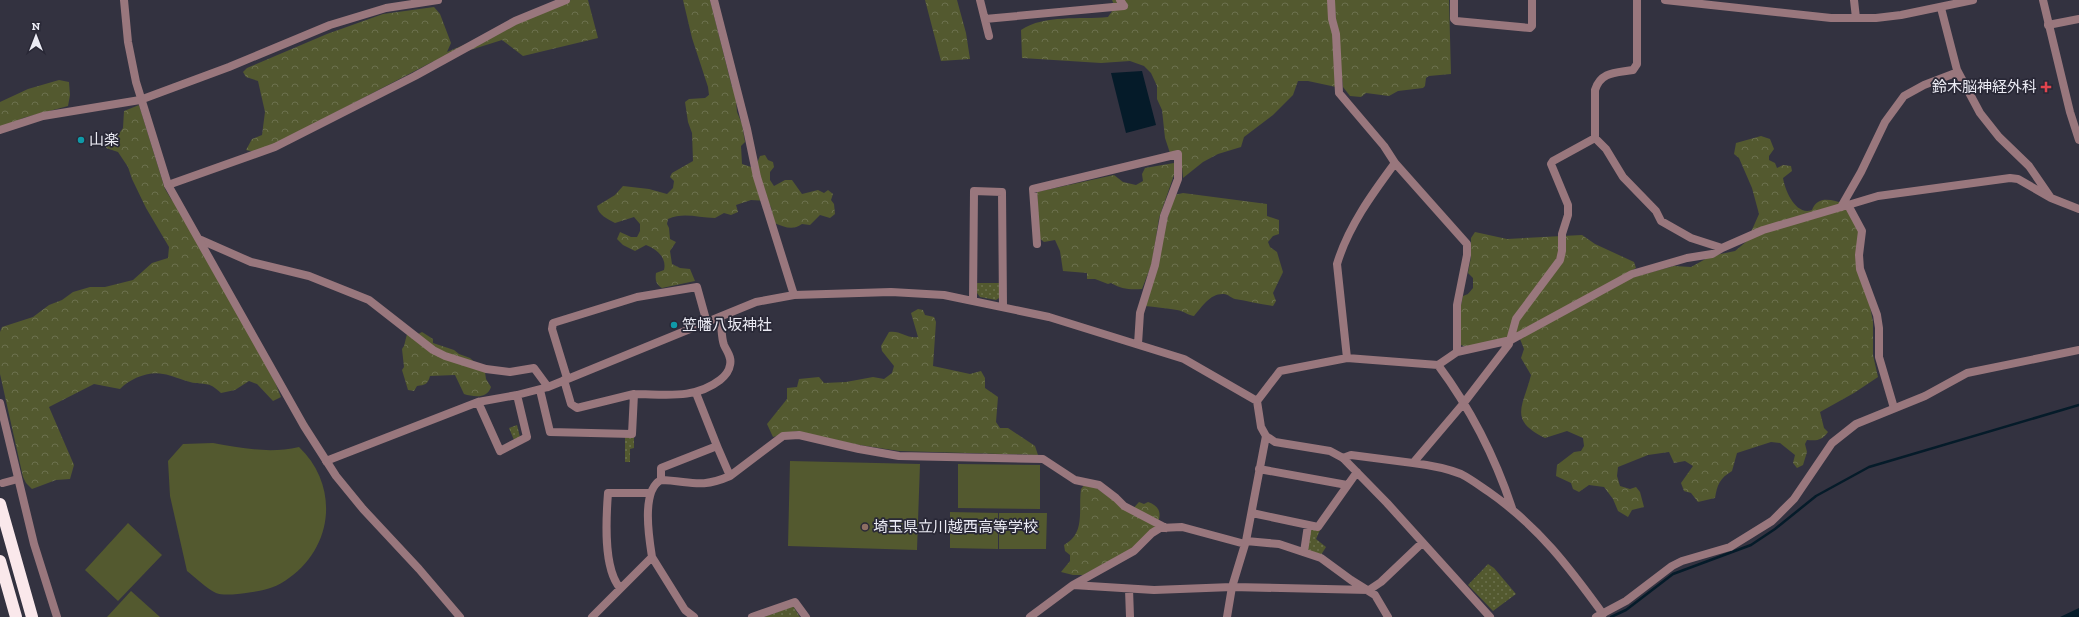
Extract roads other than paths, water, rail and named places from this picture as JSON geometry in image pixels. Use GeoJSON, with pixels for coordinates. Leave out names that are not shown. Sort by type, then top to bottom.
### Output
{"type":"FeatureCollection","features":[{"type":"Feature","properties":{"kind":"highway"},"geometry":{"type":"LineString","coordinates":[[0,504],[32,617]]}},
{"type":"Feature","properties":{"kind":"highway"},"geometry":{"type":"LineString","coordinates":[[0,561],[16,617]]}},
{"type":"Feature","properties":{"kind":"street"},"geometry":{"type":"LineString","coordinates":[[124,0],[130,56],[140,100],[168,185],[201,240],[304,426],[326,461],[363,509],[460,617]]}},
{"type":"Feature","properties":{"kind":"street"},"geometry":{"type":"LineString","coordinates":[[0,130],[43,116],[140,100],[229,67],[330,25],[386,8],[438,0]]}},
{"type":"Feature","properties":{"kind":"street"},"geometry":{"type":"LineString","coordinates":[[168,185],[276,147],[415,76],[515,21],[566,0]]}},
{"type":"Feature","properties":{"kind":"street"},"geometry":{"type":"LineString","coordinates":[[714,0],[757,177],[794,295]]}},
{"type":"Feature","properties":{"kind":"street"},"geometry":{"type":"LineString","coordinates":[[980,0],[988,36]]}},
{"type":"Feature","properties":{"kind":"street"},"geometry":{"type":"LineString","coordinates":[[985,19],[1124,6],[1120,0]]}},
{"type":"Feature","properties":{"kind":"street"},"geometry":{"type":"LineString","coordinates":[[1331,0],[1332,19],[1336,34],[1339,94],[1384,146],[1396,163],[1467,244],[1467,255],[1457,305],[1457,352]]}},
{"type":"Feature","properties":{"kind":"street"},"geometry":{"type":"LineString","coordinates":[[1454,0],[1454,19],[1456,21],[1530,28],[1532,26],[1532,0]]}},
{"type":"Feature","properties":{"kind":"street"},"geometry":{"type":"LineString","coordinates":[[1637,0],[1637,64],[1633,70],[1609,74],[1597,83],[1595,90],[1595,138],[1610,155],[1623,177],[1656,211],[1661,221],[1691,238],[1722,248]]}},
{"type":"Feature","properties":{"kind":"street"},"geometry":{"type":"LineString","coordinates":[[1665,0],[1830,18],[1901,15],[1941,8],[1973,0]]}},
{"type":"Feature","properties":{"kind":"street"},"geometry":{"type":"LineString","coordinates":[[1854,0],[1856,18]]}},
{"type":"Feature","properties":{"kind":"street"},"geometry":{"type":"LineString","coordinates":[[2043,0],[2070,112],[2079,140]]}},
{"type":"Feature","properties":{"kind":"street"},"geometry":{"type":"LineString","coordinates":[[1941,8],[1958,72],[1986,122],[2029,166],[2051,198]]}},
{"type":"Feature","properties":{"kind":"street"},"geometry":{"type":"LineString","coordinates":[[2048,25],[2079,19]]}},
{"type":"Feature","properties":{"kind":"street"},"geometry":{"type":"LineString","coordinates":[[1844,206],[1885,122],[1904,96],[1924,85],[1958,72]]}},
{"type":"Feature","properties":{"kind":"street"},"geometry":{"type":"LineString","coordinates":[[1413,463],[1463,404],[1511,340],[1516,319],[1560,260],[1562,251],[1562,234],[1568,215],[1568,206],[1551,164],[1553,161],[1595,138]]}},
{"type":"Feature","properties":{"kind":"street"},"geometry":{"type":"LineString","coordinates":[[1037,244],[1034,189],[1178,154],[1178,179],[1164,216],[1155,265],[1140,313],[1138,344]]}},
{"type":"Feature","properties":{"kind":"street"},"geometry":{"type":"LineString","coordinates":[[1347,358],[1337,264],[1340,252],[1367,201],[1396,163]]}},
{"type":"Feature","properties":{"kind":"street"},"geometry":{"type":"LineString","coordinates":[[1490,617],[1343,458],[1330,451],[1275,442],[1266,436],[1261,427],[1257,401],[1280,371],[1347,358],[1438,365],[1457,352],[1511,340],[1632,274],[1688,258],[1712,254],[1763,230],[1878,196],[2010,178],[2018,179],[2051,198],[2079,209]]}},
{"type":"Feature","properties":{"kind":"street"},"geometry":{"type":"LineString","coordinates":[[974,301],[974,191],[1002,192],[1003,306]]}},
{"type":"Feature","properties":{"kind":"street"},"geometry":{"type":"LineString","coordinates":[[1844,206],[1862,231],[1859,255],[1860,269],[1877,315],[1879,328],[1878,357],[1894,408]]}},
{"type":"Feature","properties":{"kind":"street"},"geometry":{"type":"LineString","coordinates":[[201,240],[251,262],[309,276],[369,300],[433,350],[445,356],[486,369],[510,372],[534,368],[548,387]]}},
{"type":"Feature","properties":{"kind":"street"},"geometry":{"type":"LineString","coordinates":[[707,323],[697,287],[637,297],[554,323],[552,328],[566,379],[571,404],[577,408],[634,394],[673,395],[696,393],[715,384],[729,370],[730,358],[722,339],[720,317]]}},
{"type":"Feature","properties":{"kind":"street"},"geometry":{"type":"LineString","coordinates":[[326,461],[478,402],[540,390],[756,302],[794,295],[891,292],[928,293],[1003,306],[1049,317],[1184,359],[1257,401]]}},
{"type":"Feature","properties":{"kind":"street"},"geometry":{"type":"LineString","coordinates":[[1343,458],[1350,455],[1413,463],[1433,466],[1460,474],[1512,508],[1535,528],[1575,575],[1600,615],[1626,601],[1672,566],[1691,558],[1730,547],[1756,533],[1772,521],[1794,499],[1832,443],[1856,424],[1925,396],[1967,373],[2079,350]]}},
{"type":"Feature","properties":{"kind":"street"},"geometry":{"type":"LineString","coordinates":[[1438,365],[1482,434],[1504,484],[1512,508]]}},
{"type":"Feature","properties":{"kind":"street"},"geometry":{"type":"LineString","coordinates":[[540,390],[550,432],[632,434],[634,394]]}},
{"type":"Feature","properties":{"kind":"street"},"geometry":{"type":"LineString","coordinates":[[696,393],[730,476]]}},
{"type":"Feature","properties":{"kind":"street"},"geometry":{"type":"LineString","coordinates":[[478,402],[500,451],[527,437],[517,395]]}},
{"type":"Feature","properties":{"kind":"street"},"geometry":{"type":"LineString","coordinates":[[0,403],[43,577],[57,617]]}},
{"type":"Feature","properties":{"kind":"street"},"geometry":{"type":"LineString","coordinates":[[694,617],[685,610],[652,556],[648,511],[650,493],[655,482],[661,480],[694,485],[704,484],[730,476],[783,436],[799,435],[859,449],[900,456],[1044,459],[1075,480],[1099,485],[1124,506],[1166,528]]}},
{"type":"Feature","properties":{"kind":"street"},"geometry":{"type":"LineString","coordinates":[[1226,617],[1232,587],[1246,542],[1266,436]]}},
{"type":"Feature","properties":{"kind":"street"},"geometry":{"type":"LineString","coordinates":[[661,480],[661,468],[717,446]]}},
{"type":"Feature","properties":{"kind":"street"},"geometry":{"type":"LineString","coordinates":[[1259,469],[1347,485]]}},
{"type":"Feature","properties":{"kind":"street"},"geometry":{"type":"LineString","coordinates":[[1252,513],[1318,527],[1357,472]]}},
{"type":"Feature","properties":{"kind":"street"},"geometry":{"type":"LineString","coordinates":[[3,482],[18,479]]}},
{"type":"Feature","properties":{"kind":"street"},"geometry":{"type":"LineString","coordinates":[[620,588],[613,580],[606,536],[608,493],[650,493]]}},
{"type":"Feature","properties":{"kind":"street"},"geometry":{"type":"LineString","coordinates":[[1304,552],[1308,525]]}},
{"type":"Feature","properties":{"kind":"street"},"geometry":{"type":"LineString","coordinates":[[1030,617],[1073,585],[1134,550],[1155,531],[1166,528],[1182,527],[1246,542],[1279,544],[1321,558],[1350,580],[1369,590],[1375,595],[1388,617]]}},
{"type":"Feature","properties":{"kind":"street"},"geometry":{"type":"LineString","coordinates":[[1073,585],[1170,590],[1232,587],[1369,590],[1381,582],[1422,543]]}},
{"type":"Feature","properties":{"kind":"street"},"geometry":{"type":"LineString","coordinates":[[592,617],[652,556]]}},
{"type":"Feature","properties":{"kind":"street"},"geometry":{"type":"LineString","coordinates":[[1130,589],[1130,617]]}},
{"type":"Feature","properties":{"kind":"street"},"geometry":{"type":"LineString","coordinates":[[752,617],[795,602],[806,617]]}},
{"type":"Feature","properties":{"kind":"water"},"geometry":{"type":"Polygon","coordinates":[[[1142,71],[1156,125],[1126,133],[1111,73],[1142,71]]]}},
{"type":"Feature","properties":{"kind":"water"},"geometry":{"type":"Polygon","coordinates":[[[2079,608],[2079,617],[2060,617],[2079,608]]]}},
{"type":"Feature","properties":{"kind":"waterway"},"geometry":{"type":"LineString","coordinates":[[1611,617],[1626,610],[1673,574],[1751,545],[1775,529],[1816,496],[1869,467],[2079,405]]}},
{"type":"Feature","properties":{"kind":"place","name":"鈴木脳神経外科"},"geometry":{"type":"Point","coordinates":[2046,87]}},
{"type":"Feature","properties":{"kind":"place","name":"山楽"},"geometry":{"type":"Point","coordinates":[81,140]}},
{"type":"Feature","properties":{"kind":"place","name":"笠幡八坂神社"},"geometry":{"type":"Point","coordinates":[674,325]}},
{"type":"Feature","properties":{"kind":"place","name":"埼玉県立川越西高等学校"},"geometry":{"type":"Point","coordinates":[865,527]}}]}
